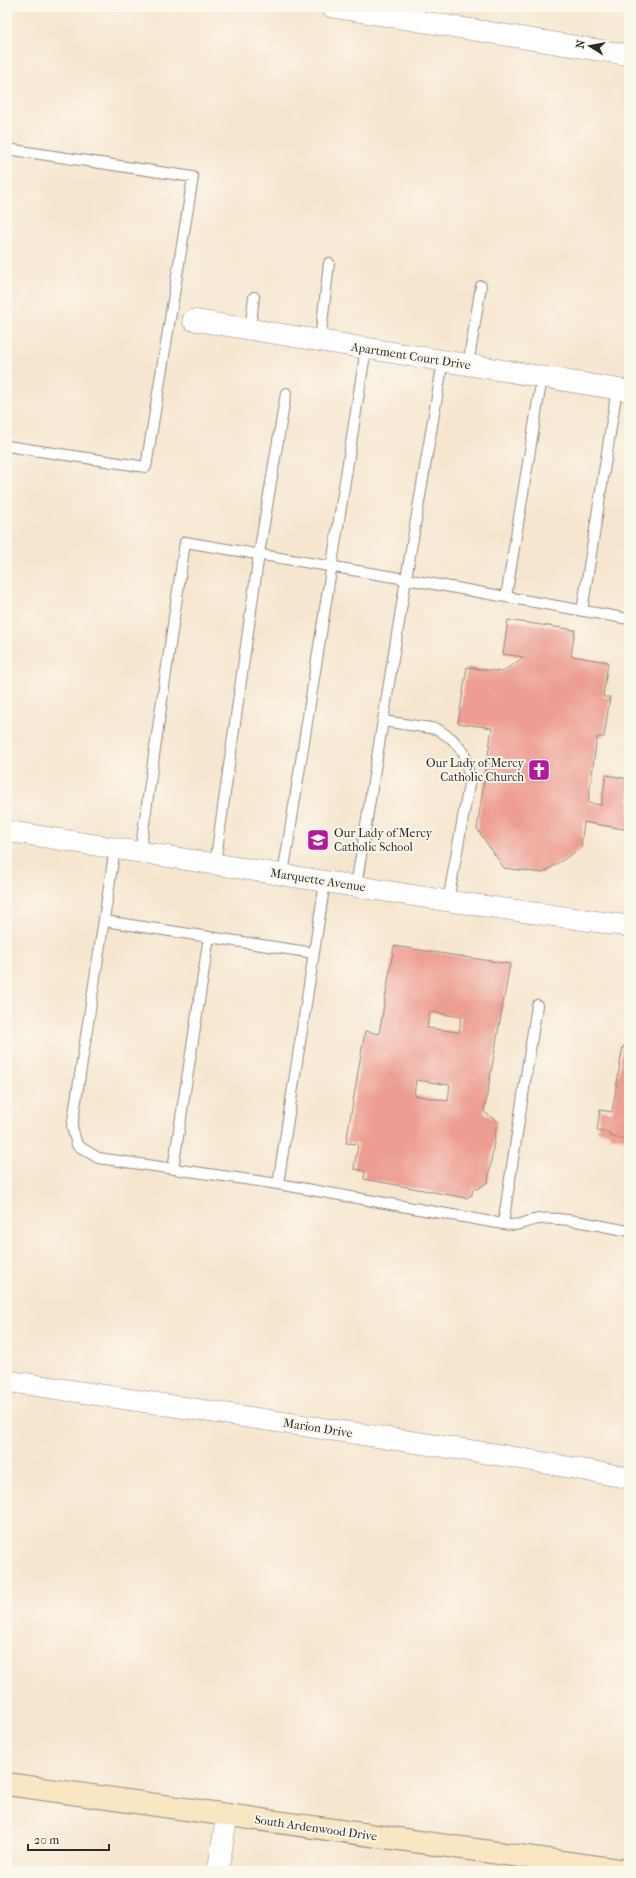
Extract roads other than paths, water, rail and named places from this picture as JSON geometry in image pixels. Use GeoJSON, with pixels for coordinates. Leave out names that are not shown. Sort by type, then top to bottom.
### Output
{"type":"FeatureCollection","features":[{"type":"Feature","properties":{"kind":"street"},"geometry":{"type":"LineString","coordinates":[[332,7],[629,55]]}},
{"type":"Feature","properties":{"kind":"street","name":"Apartment Court Drive"},"geometry":{"type":"LineString","coordinates":[[182,318],[623,390]]}},
{"type":"Feature","properties":{"kind":"street","name":"Marquette Avenue"},"geometry":{"type":"LineString","coordinates":[[7,831],[448,901],[629,926]]}},
{"type":"Feature","properties":{"kind":"street","name":"Marion Drive"},"geometry":{"type":"LineString","coordinates":[[7,1381],[506,1456],[629,1478]]}},
{"type":"Feature","properties":{"kind":"street","name":"South Ardenwood Drive"},"geometry":{"type":"LineString","coordinates":[[7,1784],[626,1871]]}},
{"type":"Feature","properties":{"kind":"street"},"geometry":{"type":"LineString","coordinates":[[218,1871],[227,1815]]}},
{"type":"Feature","properties":{"kind":"lane"},"geometry":{"type":"LineString","coordinates":[[7,149],[193,177],[182,318],[146,467],[7,446]]}},
{"type":"Feature","properties":{"kind":"lane"},"geometry":{"type":"LineString","coordinates":[[320,341],[328,263]]}},
{"type":"Feature","properties":{"kind":"lane"},"geometry":{"type":"LineString","coordinates":[[468,365],[481,286]]}},
{"type":"Feature","properties":{"kind":"lane"},"geometry":{"type":"LineString","coordinates":[[250,329],[254,297]]}},
{"type":"Feature","properties":{"kind":"lane"},"geometry":{"type":"LineString","coordinates":[[283,875],[366,348]]}},
{"type":"Feature","properties":{"kind":"lane"},"geometry":{"type":"LineString","coordinates":[[356,886],[443,361]]}},
{"type":"Feature","properties":{"kind":"lane"},"geometry":{"type":"LineString","coordinates":[[506,597],[542,377]]}},
{"type":"Feature","properties":{"kind":"lane"},"geometry":{"type":"LineString","coordinates":[[582,611],[623,390]]}},
{"type":"Feature","properties":{"kind":"lane"},"geometry":{"type":"LineString","coordinates":[[215,864],[259,554],[286,393]]}},
{"type":"Feature","properties":{"kind":"lane"},"geometry":{"type":"LineString","coordinates":[[140,852],[185,542],[406,579],[629,619]]}},
{"type":"Feature","properties":{"kind":"lane"},"geometry":{"type":"LineString","coordinates":[[383,721],[437,729],[452,740],[464,753],[470,779],[448,901]]}},
{"type":"Feature","properties":{"kind":"lane"},"geometry":{"type":"LineString","coordinates":[[115,848],[72,1127],[77,1145],[98,1158],[278,1184],[503,1224],[516,1226],[539,1219],[559,1220],[629,1231]]}},
{"type":"Feature","properties":{"kind":"lane"},"geometry":{"type":"LineString","coordinates":[[278,1184],[325,882]]}},
{"type":"Feature","properties":{"kind":"lane"},"geometry":{"type":"LineString","coordinates":[[104,921],[314,953]]}},
{"type":"Feature","properties":{"kind":"lane"},"geometry":{"type":"LineString","coordinates":[[174,1169],[209,936]]}},
{"type":"Feature","properties":{"kind":"lane"},"geometry":{"type":"LineString","coordinates":[[503,1224],[537,1005]]}},
{"type":"Feature","properties":{"kind":"place","name":"Our Lady of Mercy Catholic Church"},"geometry":{"type":"Point","coordinates":[539,770]}},
{"type":"Feature","properties":{"kind":"place","name":"Our Lady of Mercy Catholic School"},"geometry":{"type":"Point","coordinates":[318,840]}}]}
